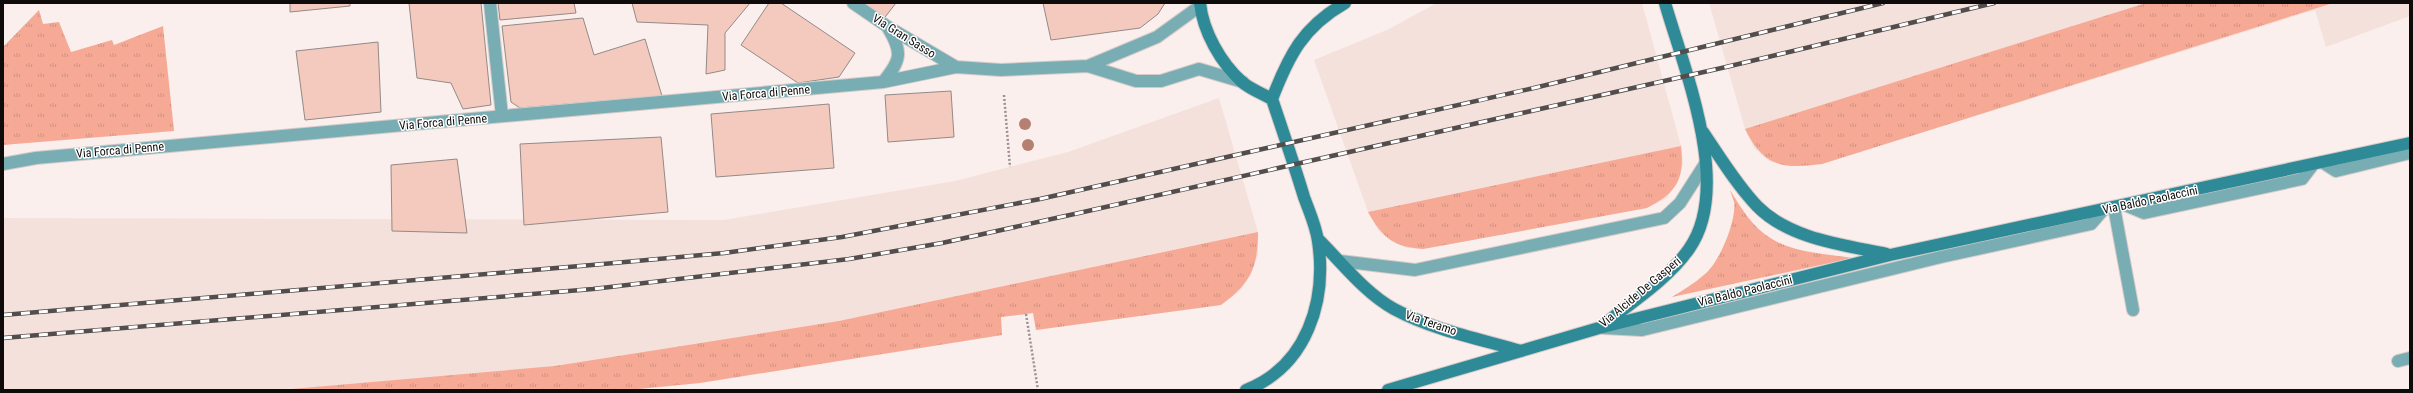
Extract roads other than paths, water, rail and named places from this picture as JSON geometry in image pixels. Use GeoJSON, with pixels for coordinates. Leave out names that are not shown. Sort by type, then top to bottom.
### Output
{"type":"FeatureCollection","features":[{"type":"Feature","properties":{"kind":"main road"},"geometry":{"type":"LineString","coordinates":[[1202,4],[1210,37],[1220,55],[1243,82],[1272,99],[1294,50],[1306,32],[1326,14],[1345,3]]}},
{"type":"Feature","properties":{"kind":"main road","name":"Via Alcide De Gasperi"},"geometry":{"type":"LineString","coordinates":[[1388,390],[1599,328],[1669,271],[1689,249],[1704,221],[1707,182],[1703,131],[1665,3]]}},
{"type":"Feature","properties":{"kind":"main road","name":"Via Teramo"},"geometry":{"type":"LineString","coordinates":[[1246,390],[1264,383],[1284,366],[1300,346],[1316,306],[1320,290],[1321,272],[1318,239],[1272,99]]}},
{"type":"Feature","properties":{"kind":"main road","name":"Via Baldo Paolaccini"},"geometry":{"type":"LineString","coordinates":[[1703,131],[1729,172],[1753,201],[1778,221],[1800,232],[1829,242],[1890,255]]}},
{"type":"Feature","properties":{"kind":"main road","name":"Via Baldo Paolaccini"},"geometry":{"type":"LineString","coordinates":[[1599,328],[1890,255],[2410,143]]}},
{"type":"Feature","properties":{"kind":"main road","name":"Via Teramo"},"geometry":{"type":"LineString","coordinates":[[1318,239],[1373,294],[1394,309],[1419,320],[1521,351]]}},
{"type":"Feature","properties":{"kind":"street"},"geometry":{"type":"LineString","coordinates":[[490,3],[502,116]]}},
{"type":"Feature","properties":{"kind":"street","name":"Via Gran Sasso"},"geometry":{"type":"LineString","coordinates":[[852,3],[888,27],[956,67]]}},
{"type":"Feature","properties":{"kind":"street","name":"Via Forca di Penne"},"geometry":{"type":"LineString","coordinates":[[1088,66],[1157,37],[1202,4]]}},
{"type":"Feature","properties":{"kind":"street"},"geometry":{"type":"LineString","coordinates":[[883,82],[898,62],[899,56],[894,38],[888,27]]}},
{"type":"Feature","properties":{"kind":"street","name":"Via Forca di Penne"},"geometry":{"type":"LineString","coordinates":[[3,164],[36,158],[883,82],[956,67],[1001,70],[1088,66],[1136,81],[1161,81],[1199,69],[1243,82]]}},
{"type":"Feature","properties":{"kind":"street"},"geometry":{"type":"LineString","coordinates":[[2317,164],[2336,171],[2410,153]]}},
{"type":"Feature","properties":{"kind":"street"},"geometry":{"type":"LineString","coordinates":[[1340,261],[1415,270],[1664,218],[1680,203],[1705,164]]}},
{"type":"Feature","properties":{"kind":"street"},"geometry":{"type":"LineString","coordinates":[[1599,328],[1642,330],[1941,257],[2091,224],[2114,207],[2134,310]]}},
{"type":"Feature","properties":{"kind":"street"},"geometry":{"type":"LineString","coordinates":[[2398,361],[2410,358]]}},
{"type":"Feature","properties":{"kind":"street"},"geometry":{"type":"LineString","coordinates":[[1408,390],[1416,381]]}},
{"type":"Feature","properties":{"kind":"railway"},"geometry":{"type":"LineString","coordinates":[[3,315],[724,253],[842,237],[1040,199],[1534,88],[1883,3]]}},
{"type":"Feature","properties":{"kind":"railway"},"geometry":{"type":"LineString","coordinates":[[3,338],[593,289],[849,259],[942,243],[1079,213],[1726,67],[1994,3]]}}]}
